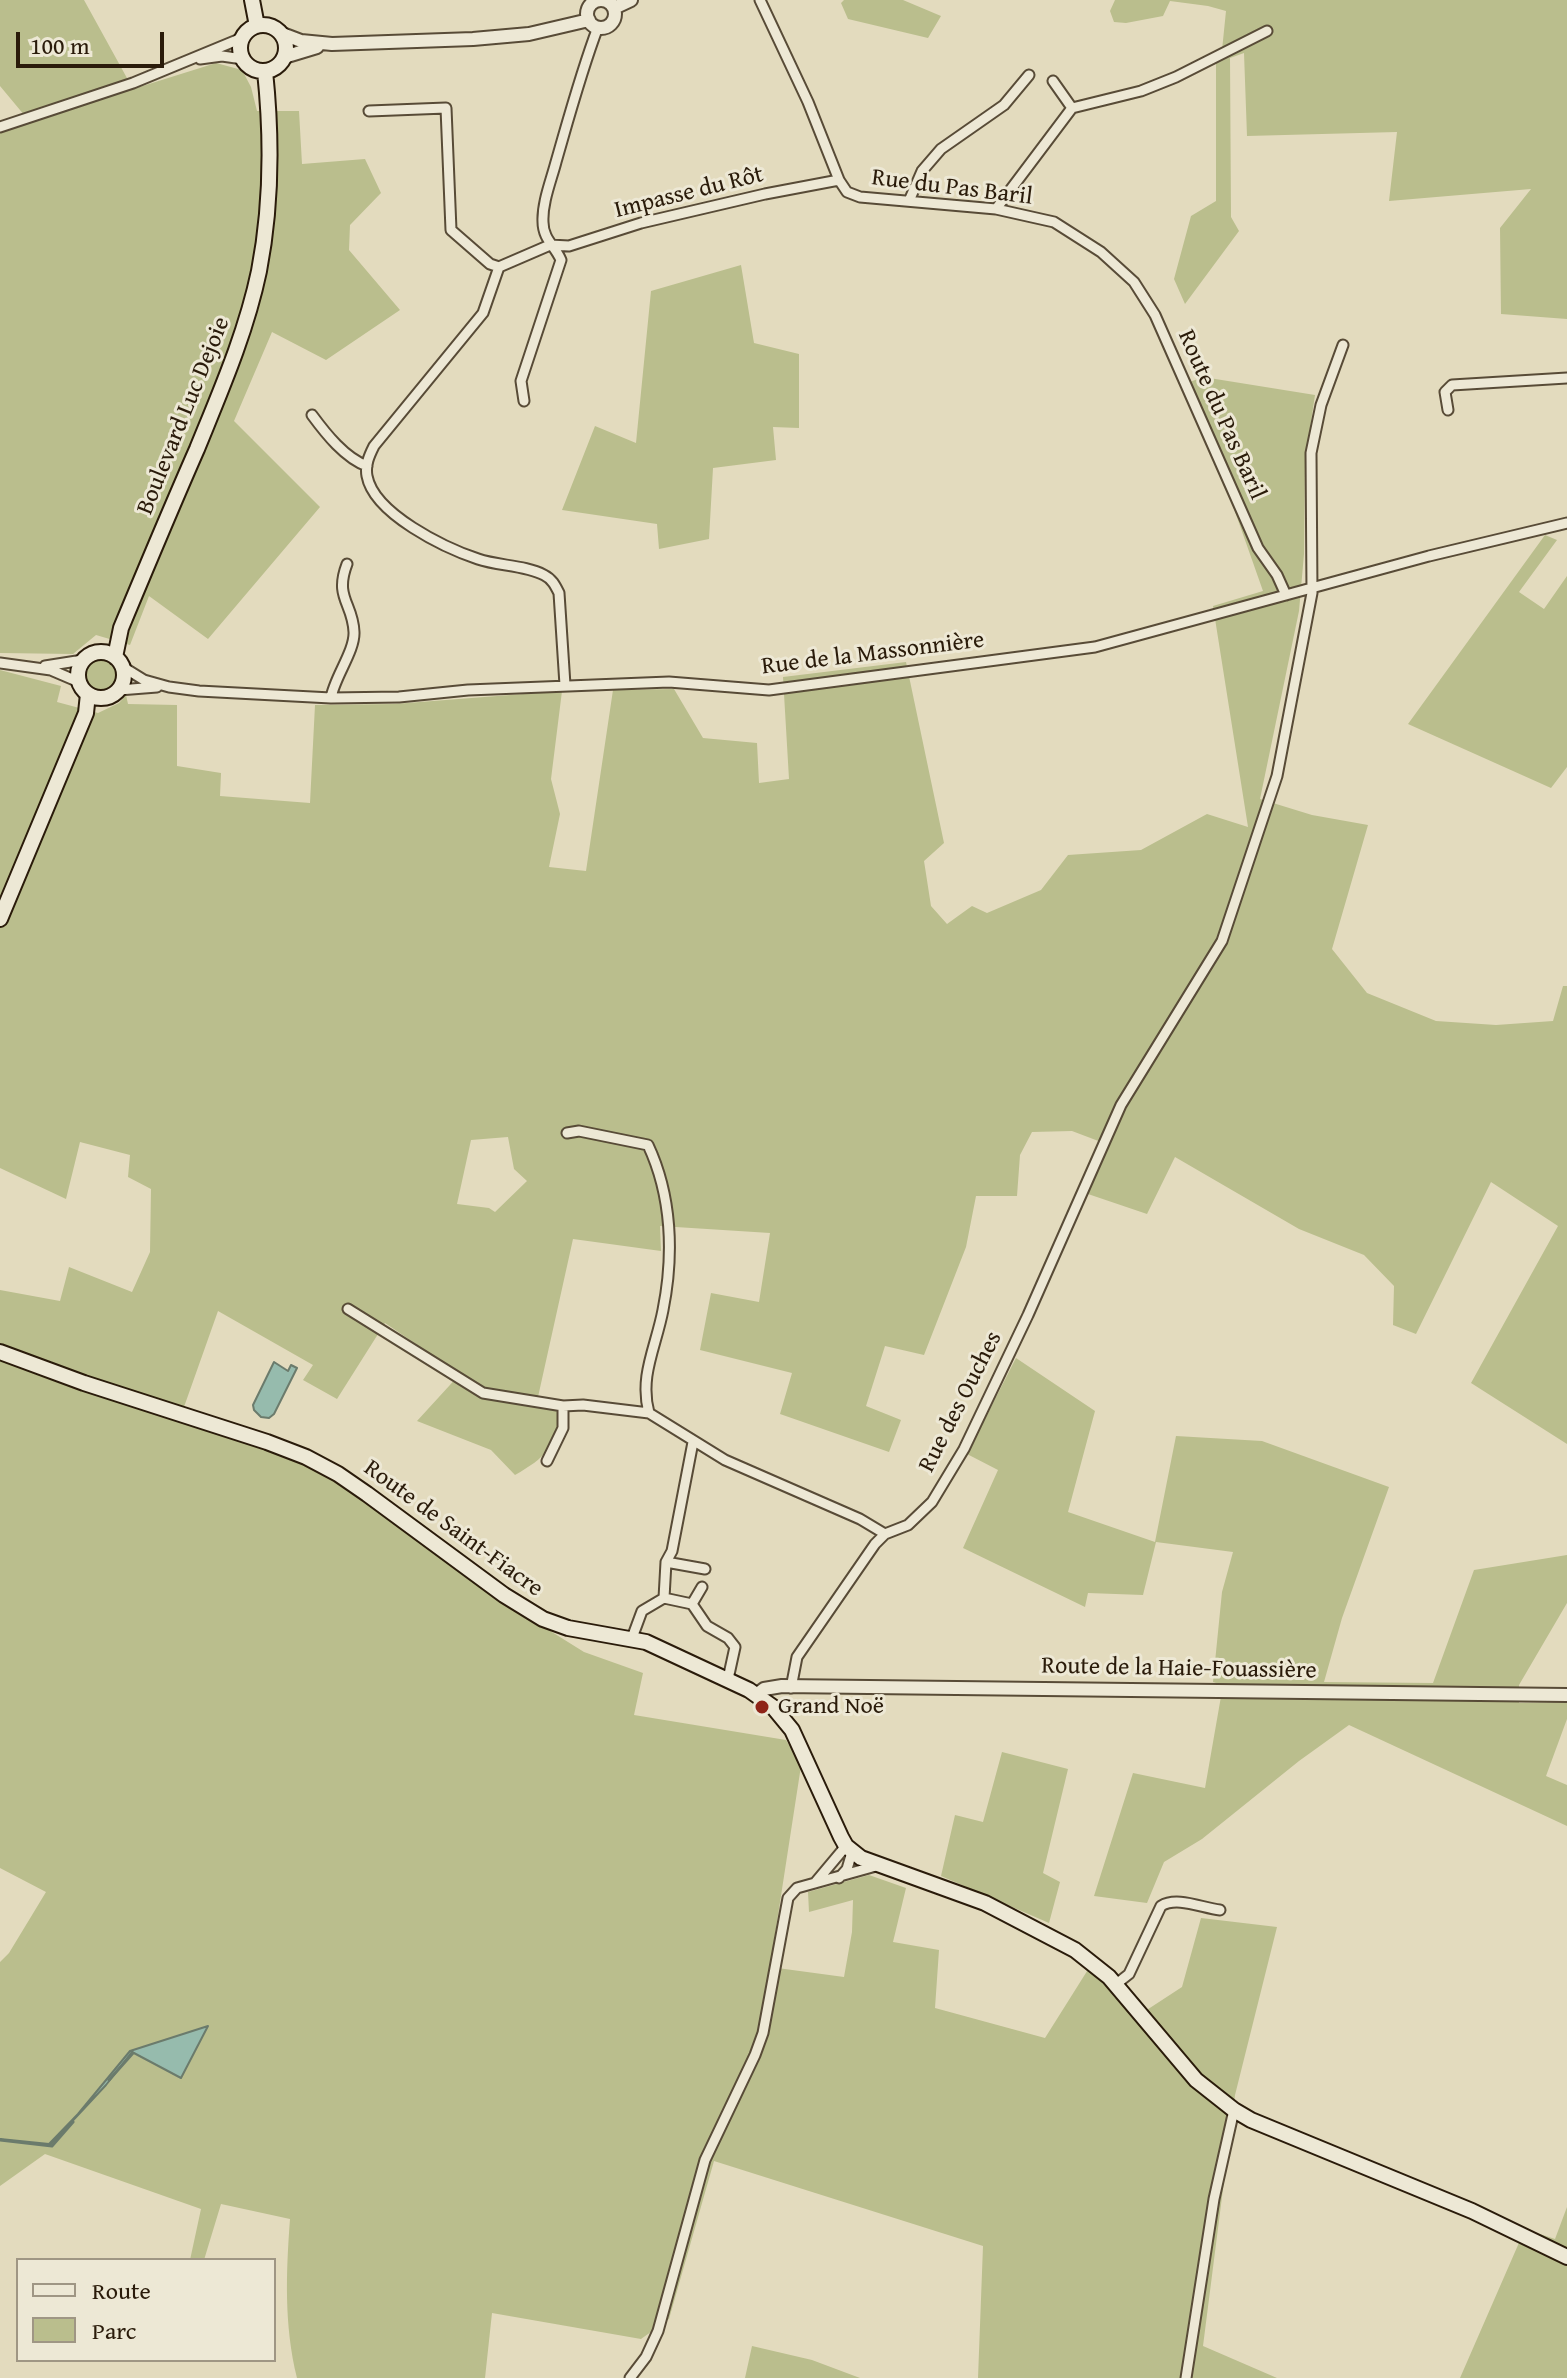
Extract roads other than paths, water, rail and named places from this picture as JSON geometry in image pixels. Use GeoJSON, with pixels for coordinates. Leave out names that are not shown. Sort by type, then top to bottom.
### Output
{"type":"FeatureCollection","features":[{"type":"Feature","properties":{"kind":"main road"},"geometry":{"type":"LineString","coordinates":[[252,0],[257,26]]}},
{"type":"Feature","properties":{"kind":"main road"},"geometry":{"type":"LineString","coordinates":[[257,26],[273,27],[280,33],[286,46],[284,57],[278,65],[265,71],[252,68],[243,59],[242,38],[257,26]]}},
{"type":"Feature","properties":{"kind":"main road","name":"Boulevard Luc Dejoie"},"geometry":{"type":"LineString","coordinates":[[113,658],[121,628],[233,362],[249,312],[259,270],[270,184],[271,147],[265,71]]}},
{"type":"Feature","properties":{"kind":"main road"},"geometry":{"type":"LineString","coordinates":[[94,653],[113,658],[124,679],[119,690],[111,696],[95,696],[79,682],[78,670],[83,660],[94,653]]}},
{"type":"Feature","properties":{"kind":"main road"},"geometry":{"type":"LineString","coordinates":[[0,919],[95,696]]}},
{"type":"Feature","properties":{"kind":"main road","name":"Route de Saint-Fiacre"},"geometry":{"type":"LineString","coordinates":[[0,1352],[306,1457],[338,1474],[495,1588],[543,1619],[568,1628],[632,1638],[658,1646],[756,1695],[773,1707],[792,1730],[849,1849]]}},
{"type":"Feature","properties":{"kind":"main road"},"geometry":{"type":"LineString","coordinates":[[849,1849],[876,1866],[951,1890],[1022,1920],[1075,1950],[1115,1985],[1183,2067],[1234,2110],[1278,2132],[1472,2211],[1567,2257]]}},
{"type":"Feature","properties":{"kind":"street"},"geometry":{"type":"LineString","coordinates":[[614,8],[631,0]]}},
{"type":"Feature","properties":{"kind":"street","name":"Rue du Pas Baril"},"geometry":{"type":"LineString","coordinates":[[760,0],[847,192],[860,197],[996,209],[1054,222],[1109,258]]}},
{"type":"Feature","properties":{"kind":"street"},"geometry":{"type":"LineString","coordinates":[[280,33],[301,41],[332,44],[473,39],[594,24],[607,26],[613,21],[614,8],[608,2],[594,1],[587,12],[594,24],[546,199],[543,223],[550,245],[558,251],[561,260],[521,381],[524,401]]}},
{"type":"Feature","properties":{"kind":"street"},"geometry":{"type":"LineString","coordinates":[[996,209],[1072,108],[1141,91],[1164,82],[1267,31]]}},
{"type":"Feature","properties":{"kind":"street"},"geometry":{"type":"LineString","coordinates":[[0,127],[133,83],[242,38]]}},
{"type":"Feature","properties":{"kind":"street"},"geometry":{"type":"LineString","coordinates":[[284,57],[332,44]]}},
{"type":"Feature","properties":{"kind":"street"},"geometry":{"type":"LineString","coordinates":[[189,61],[222,56],[243,59]]}},
{"type":"Feature","properties":{"kind":"street"},"geometry":{"type":"LineString","coordinates":[[909,201],[922,171],[941,149],[1004,105],[1029,75]]}},
{"type":"Feature","properties":{"kind":"street"},"geometry":{"type":"LineString","coordinates":[[1053,81],[1072,108]]}},
{"type":"Feature","properties":{"kind":"street"},"geometry":{"type":"LineString","coordinates":[[363,464],[374,446],[483,313],[499,267],[490,264],[451,230],[446,108],[369,111]]}},
{"type":"Feature","properties":{"kind":"street","name":"Impasse du Rôt"},"geometry":{"type":"LineString","coordinates":[[499,267],[550,245],[569,246],[641,223],[839,180]]}},
{"type":"Feature","properties":{"kind":"street","name":"Route du Pas Baril"},"geometry":{"type":"LineString","coordinates":[[1109,258],[1134,282],[1155,315],[1252,536],[1286,595]]}},
{"type":"Feature","properties":{"kind":"street","name":"Rue des Ouches"},"geometry":{"type":"LineString","coordinates":[[791,1688],[797,1657],[805,1643],[875,1544],[885,1534],[908,1525],[932,1502],[964,1449],[1135,1080],[1222,941],[1277,776],[1312,590],[1311,453],[1321,405],[1343,345]]}},
{"type":"Feature","properties":{"kind":"street"},"geometry":{"type":"LineString","coordinates":[[1448,410],[1445,392],[1452,385],[1567,378]]}},
{"type":"Feature","properties":{"kind":"street"},"geometry":{"type":"LineString","coordinates":[[312,415],[326,434],[363,464],[372,488],[381,500],[436,544],[480,560],[543,574],[554,583],[559,593],[565,685]]}},
{"type":"Feature","properties":{"kind":"street","name":"Rue de la Massonnière"},"geometry":{"type":"LineString","coordinates":[[113,658],[144,680],[169,687],[331,698],[669,682],[769,690],[1095,647],[1429,556],[1567,523]]}},
{"type":"Feature","properties":{"kind":"street"},"geometry":{"type":"LineString","coordinates":[[331,698],[355,633],[341,591],[341,579],[347,564]]}},
{"type":"Feature","properties":{"kind":"street"},"geometry":{"type":"LineString","coordinates":[[38,667],[83,660]]}},
{"type":"Feature","properties":{"kind":"street"},"geometry":{"type":"LineString","coordinates":[[0,663],[38,667],[62,673],[79,682]]}},
{"type":"Feature","properties":{"kind":"street","name":"Rue de la Massonnière"},"geometry":{"type":"LineString","coordinates":[[119,690],[169,687]]}},
{"type":"Feature","properties":{"kind":"street"},"geometry":{"type":"LineString","coordinates":[[567,1133],[579,1131],[648,1145],[661,1171],[671,1265],[663,1311],[646,1374],[644,1395],[649,1413]]}},
{"type":"Feature","properties":{"kind":"street"},"geometry":{"type":"LineString","coordinates":[[348,1309],[483,1393],[563,1406],[583,1405],[649,1413],[725,1460],[860,1519],[885,1534]]}},
{"type":"Feature","properties":{"kind":"street"},"geometry":{"type":"LineString","coordinates":[[547,1461],[563,1428],[563,1406]]}},
{"type":"Feature","properties":{"kind":"street"},"geometry":{"type":"LineString","coordinates":[[664,1598],[666,1562],[672,1551],[693,1442]]}},
{"type":"Feature","properties":{"kind":"street"},"geometry":{"type":"LineString","coordinates":[[666,1562],[705,1569]]}},
{"type":"Feature","properties":{"kind":"street"},"geometry":{"type":"LineString","coordinates":[[692,1604],[702,1587]]}},
{"type":"Feature","properties":{"kind":"street"},"geometry":{"type":"LineString","coordinates":[[632,1638],[642,1611],[664,1598],[692,1604],[707,1626],[728,1638],[735,1647],[728,1679]]}},
{"type":"Feature","properties":{"kind":"street"},"geometry":{"type":"LineString","coordinates":[[773,1707],[791,1688]]}},
{"type":"Feature","properties":{"kind":"street","name":"Route de la Haie-Fouassière"},"geometry":{"type":"LineString","coordinates":[[756,1695],[764,1689],[791,1688],[1567,1695]]}},
{"type":"Feature","properties":{"kind":"street"},"geometry":{"type":"LineString","coordinates":[[839,1878],[847,1869],[849,1849]]}},
{"type":"Feature","properties":{"kind":"street"},"geometry":{"type":"LineString","coordinates":[[815,1883],[849,1849]]}},
{"type":"Feature","properties":{"kind":"street"},"geometry":{"type":"LineString","coordinates":[[630,2378],[646,2357],[658,2331],[705,2160],[763,2033],[788,1898],[797,1888],[876,1866]]}},
{"type":"Feature","properties":{"kind":"street"},"geometry":{"type":"LineString","coordinates":[[1115,1985],[1129,1974],[1161,1906],[1168,1902],[1180,1902],[1220,1910]]}},
{"type":"Feature","properties":{"kind":"street"},"geometry":{"type":"LineString","coordinates":[[1186,2378],[1214,2199],[1234,2110]]}},
{"type":"Feature","properties":{"kind":"waterway"},"geometry":{"type":"LineString","coordinates":[[109,2080],[133,2053]]}},
{"type":"Feature","properties":{"kind":"waterway"},"geometry":{"type":"LineString","coordinates":[[0,2140],[52,2146],[73,2122]]}},
{"type":"Feature","properties":{"kind":"place","name":"Grand Noë"},"geometry":{"type":"Point","coordinates":[762,1707]}}]}
